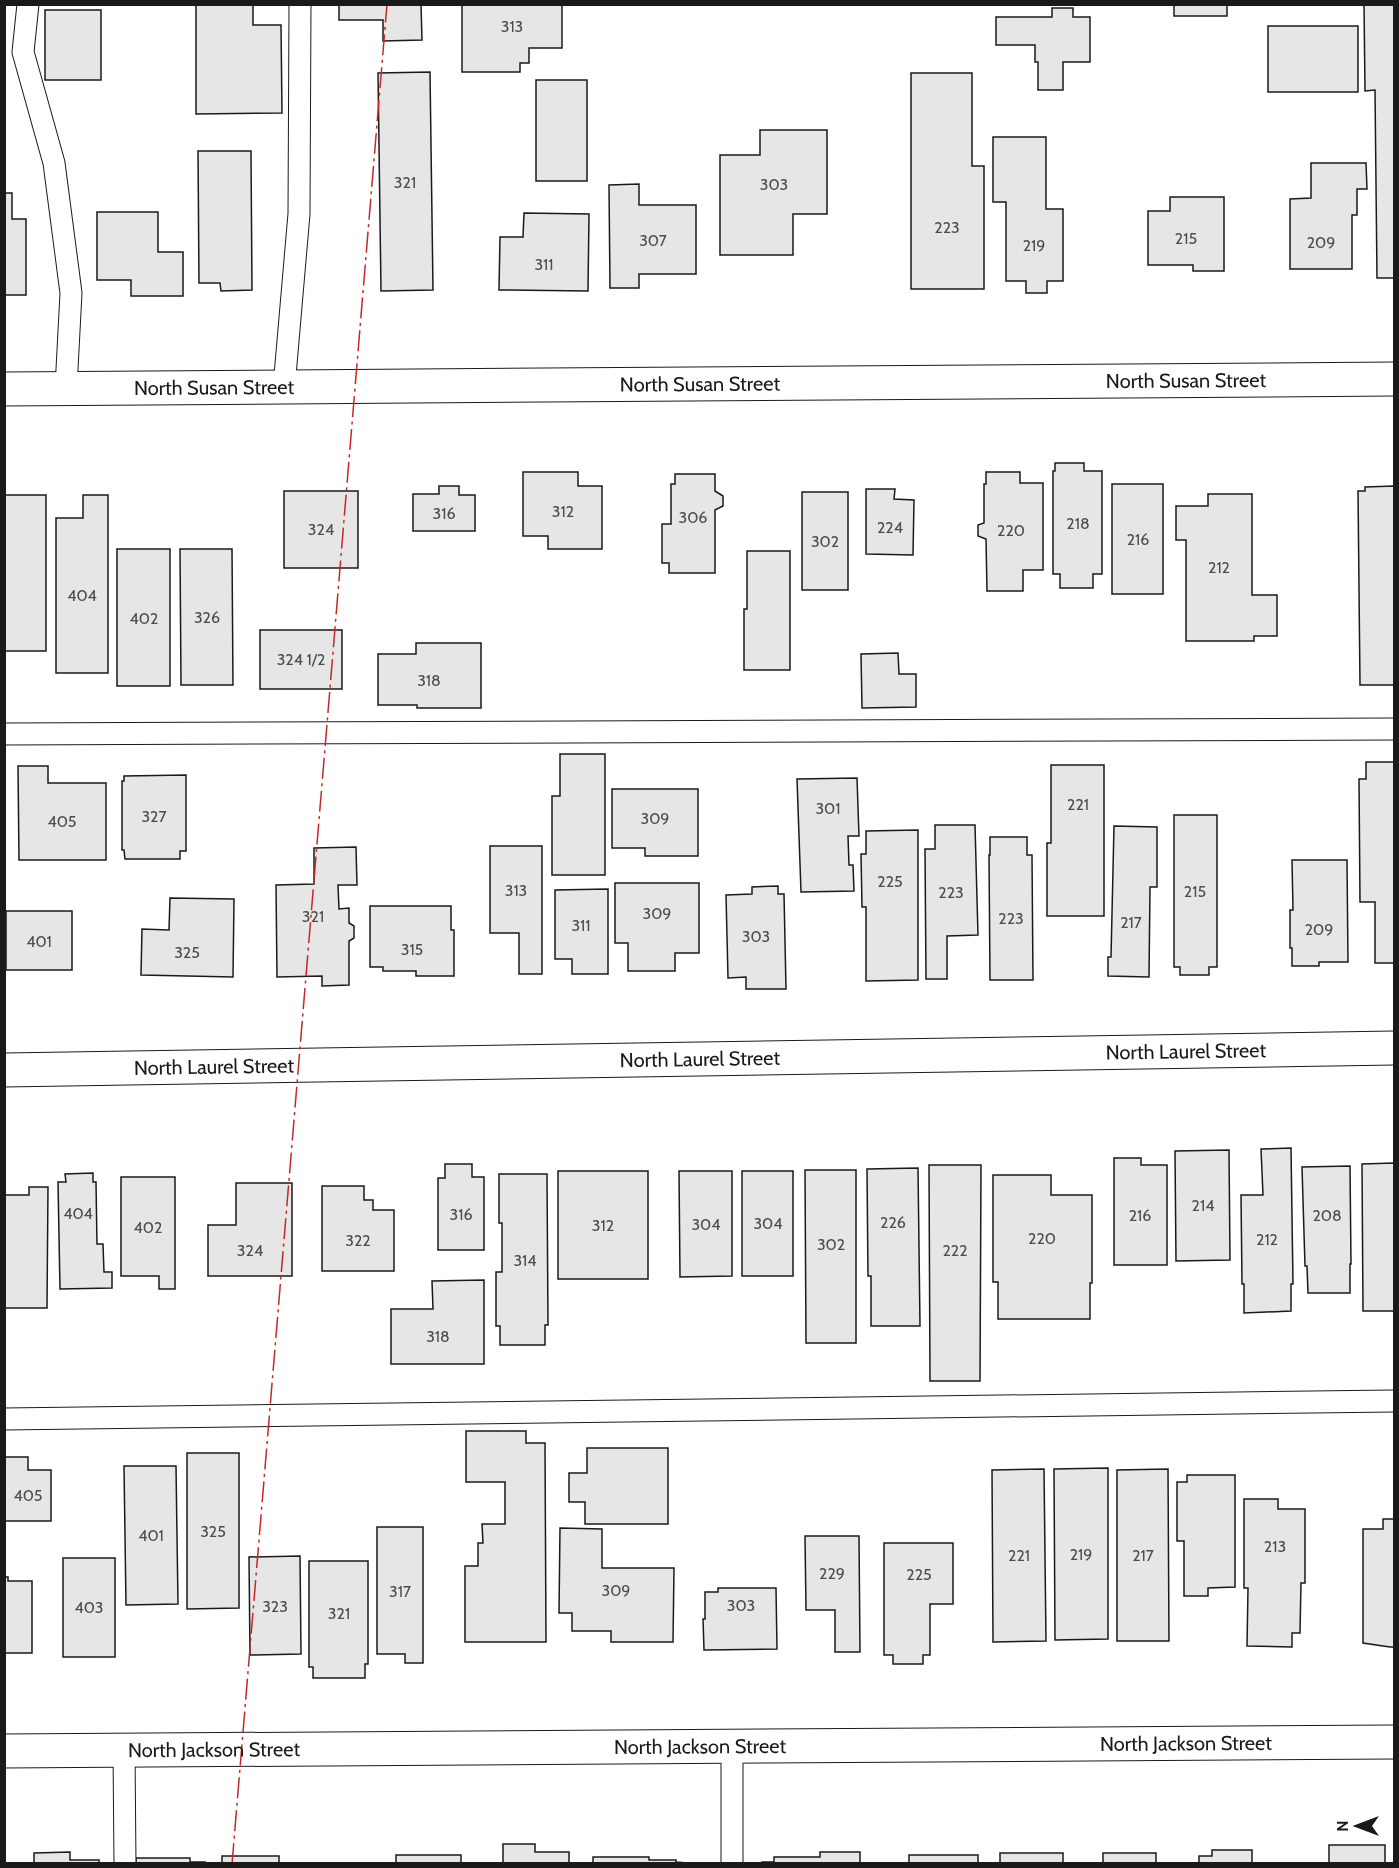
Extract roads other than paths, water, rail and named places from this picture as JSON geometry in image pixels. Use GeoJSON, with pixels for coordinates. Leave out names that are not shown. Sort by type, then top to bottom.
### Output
{"type":"FeatureCollection","features":[{"type":"Feature","properties":{"kind":"street","name":"North Susan Street"},"geometry":{"type":"LineString","coordinates":[[4,389],[1395,379]]}},
{"type":"Feature","properties":{"kind":"street","name":"North Laurel Street"},"geometry":{"type":"LineString","coordinates":[[4,1070],[1395,1048]]}},
{"type":"Feature","properties":{"kind":"street","name":"North Jackson Street"},"geometry":{"type":"LineString","coordinates":[[4,1751],[1395,1742]]}},
{"type":"Feature","properties":{"kind":"lane"},"geometry":{"type":"LineString","coordinates":[[28,4],[23,52],[54,163],[71,293],[66,388]]}},
{"type":"Feature","properties":{"kind":"lane"},"geometry":{"type":"LineString","coordinates":[[284,387],[299,214],[300,4]]}},
{"type":"Feature","properties":{"kind":"lane"},"geometry":{"type":"LineString","coordinates":[[4,735],[1395,729]]}},
{"type":"Feature","properties":{"kind":"lane"},"geometry":{"type":"LineString","coordinates":[[4,1419],[1395,1401]]}},
{"type":"Feature","properties":{"kind":"lane"},"geometry":{"type":"LineString","coordinates":[[732,1747],[732,1863]]}},
{"type":"Feature","properties":{"kind":"lane"},"geometry":{"type":"LineString","coordinates":[[124,1750],[125,1863]]}}]}
